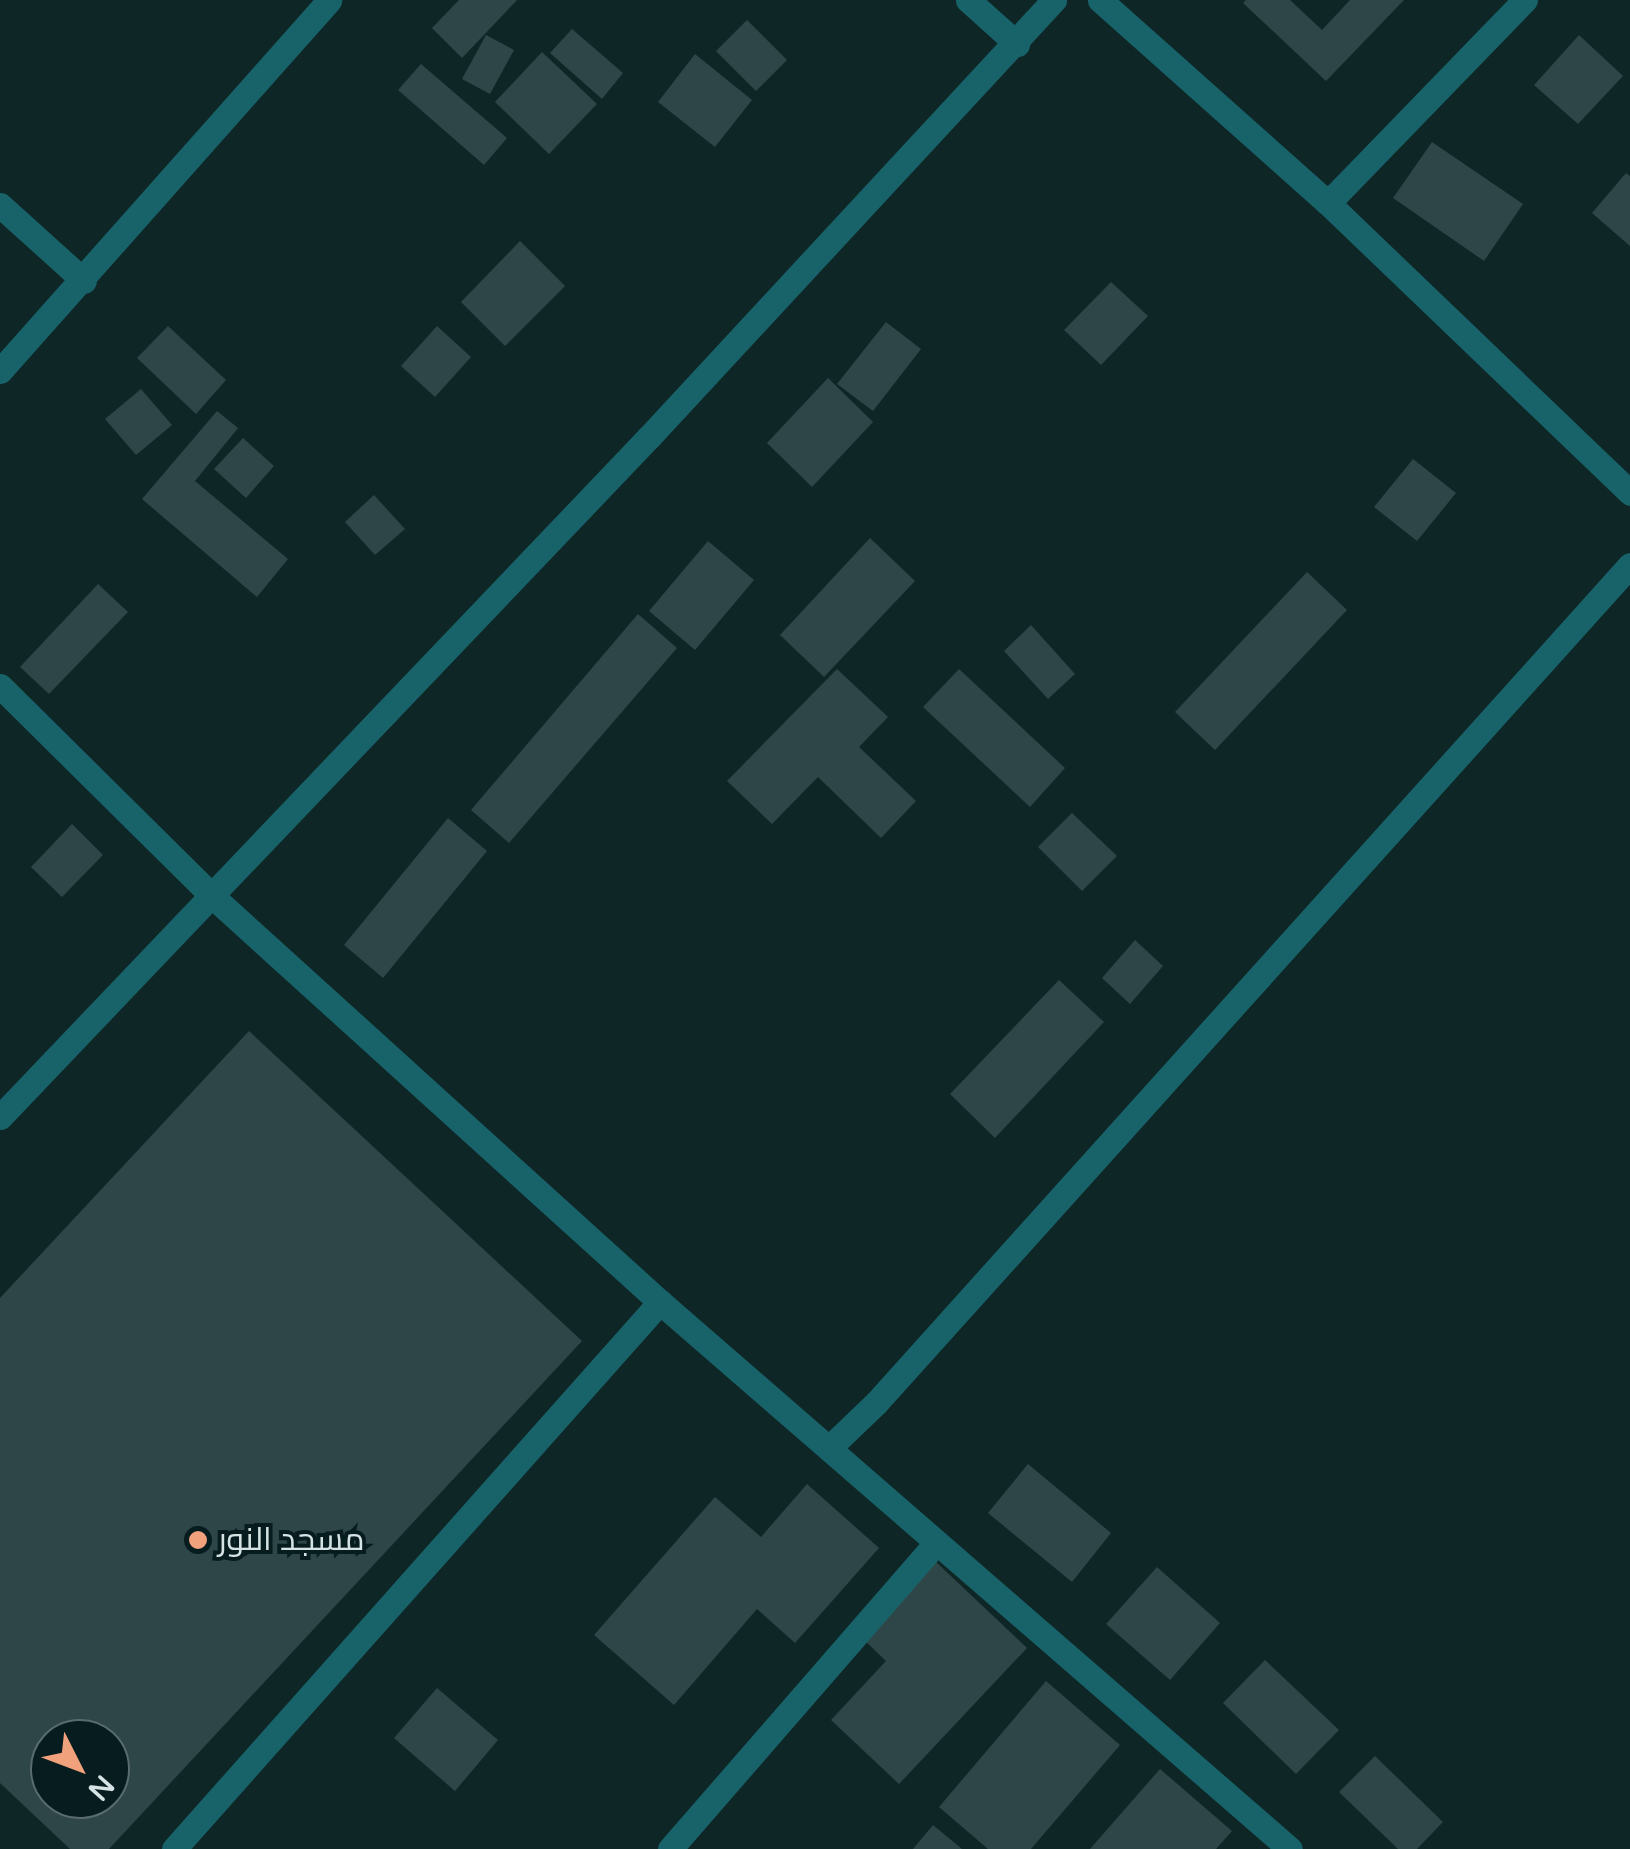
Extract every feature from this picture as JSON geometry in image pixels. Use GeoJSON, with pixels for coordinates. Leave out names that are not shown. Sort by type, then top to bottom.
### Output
{"type":"FeatureCollection","features":[{"type":"Feature","properties":{"kind":"street"},"geometry":{"type":"LineString","coordinates":[[0,371],[84,281],[329,0]]}},
{"type":"Feature","properties":{"kind":"street"},"geometry":{"type":"LineString","coordinates":[[968,0],[1017,44]]}},
{"type":"Feature","properties":{"kind":"street"},"geometry":{"type":"LineString","coordinates":[[0,1116],[1017,44],[1054,0]]}},
{"type":"Feature","properties":{"kind":"street"},"geometry":{"type":"LineString","coordinates":[[1100,0],[1328,203],[1630,493]]}},
{"type":"Feature","properties":{"kind":"street"},"geometry":{"type":"LineString","coordinates":[[1328,203],[1525,0]]}},
{"type":"Feature","properties":{"kind":"street"},"geometry":{"type":"LineString","coordinates":[[0,204],[84,281]]}},
{"type":"Feature","properties":{"kind":"street"},"geometry":{"type":"LineString","coordinates":[[829,1448],[876,1402],[1630,565]]}},
{"type":"Feature","properties":{"kind":"street"},"geometry":{"type":"LineString","coordinates":[[0,686],[211,895],[660,1302],[1290,1849]]}},
{"type":"Feature","properties":{"kind":"street"},"geometry":{"type":"LineString","coordinates":[[174,1849],[660,1302]]}},
{"type":"Feature","properties":{"kind":"street"},"geometry":{"type":"LineString","coordinates":[[670,1849],[936,1543]]}},
{"type":"Feature","properties":{"kind":"building"},"geometry":{"type":"Polygon","coordinates":[[[459,0],[517,0],[462,58],[432,28],[459,0]]]}},
{"type":"Feature","properties":{"kind":"building"},"geometry":{"type":"Polygon","coordinates":[[[1290,0],[1322,30],[1350,0],[1404,0],[1326,81],[1243,3],[1290,0]]]}},
{"type":"Feature","properties":{"kind":"building"},"geometry":{"type":"Polygon","coordinates":[[[747,20],[787,60],[756,91],[716,51],[747,20]]]}},
{"type":"Feature","properties":{"kind":"building"},"geometry":{"type":"Polygon","coordinates":[[[572,29],[623,73],[602,99],[550,53],[572,29]]]}},
{"type":"Feature","properties":{"kind":"building"},"geometry":{"type":"Polygon","coordinates":[[[486,35],[514,50],[490,94],[462,79],[486,35]]]}},
{"type":"Feature","properties":{"kind":"building"},"geometry":{"type":"Polygon","coordinates":[[[1579,35],[1623,76],[1578,124],[1534,85],[1579,35]]]}},
{"type":"Feature","properties":{"kind":"building"},"geometry":{"type":"Polygon","coordinates":[[[542,52],[597,104],[549,154],[495,102],[542,52]]]}},
{"type":"Feature","properties":{"kind":"building"},"geometry":{"type":"Polygon","coordinates":[[[695,54],[752,100],[715,147],[658,102],[695,54]]]}},
{"type":"Feature","properties":{"kind":"building"},"geometry":{"type":"Polygon","coordinates":[[[421,64],[507,138],[484,165],[398,90],[421,64]]]}},
{"type":"Feature","properties":{"kind":"building"},"geometry":{"type":"Polygon","coordinates":[[[1432,142],[1523,204],[1484,261],[1393,198],[1432,142]]]}},
{"type":"Feature","properties":{"kind":"building"},"geometry":{"type":"Polygon","coordinates":[[[1626,173],[1630,176],[1630,246],[1592,213],[1626,173]]]}},
{"type":"Feature","properties":{"kind":"building"},"geometry":{"type":"Polygon","coordinates":[[[520,241],[565,286],[505,346],[461,302],[520,241]]]}},
{"type":"Feature","properties":{"kind":"building"},"geometry":{"type":"Polygon","coordinates":[[[1111,282],[1148,316],[1101,365],[1064,330],[1111,282]]]}},
{"type":"Feature","properties":{"kind":"building"},"geometry":{"type":"Polygon","coordinates":[[[886,322],[921,349],[873,411],[837,384],[886,322]]]}},
{"type":"Feature","properties":{"kind":"building"},"geometry":{"type":"Polygon","coordinates":[[[168,326],[226,380],[196,414],[137,358],[168,326]]]}},
{"type":"Feature","properties":{"kind":"building"},"geometry":{"type":"Polygon","coordinates":[[[437,326],[471,357],[435,397],[401,366],[437,326]]]}},
{"type":"Feature","properties":{"kind":"building"},"geometry":{"type":"Polygon","coordinates":[[[828,378],[873,422],[812,487],[767,443],[828,378]]]}},
{"type":"Feature","properties":{"kind":"building"},"geometry":{"type":"Polygon","coordinates":[[[141,389],[172,425],[136,455],[105,419],[141,389]]]}},
{"type":"Feature","properties":{"kind":"building"},"geometry":{"type":"Polygon","coordinates":[[[217,411],[238,428],[195,481],[288,559],[257,597],[142,499],[217,411]]]}},
{"type":"Feature","properties":{"kind":"building"},"geometry":{"type":"Polygon","coordinates":[[[243,438],[274,466],[246,498],[214,469],[243,438]]]}},
{"type":"Feature","properties":{"kind":"building"},"geometry":{"type":"Polygon","coordinates":[[[1413,459],[1456,493],[1417,541],[1374,507],[1413,459]]]}},
{"type":"Feature","properties":{"kind":"building"},"geometry":{"type":"Polygon","coordinates":[[[374,495],[405,529],[375,555],[345,522],[374,495]]]}},
{"type":"Feature","properties":{"kind":"building"},"geometry":{"type":"Polygon","coordinates":[[[870,538],[915,581],[824,677],[780,635],[870,538]]]}},
{"type":"Feature","properties":{"kind":"building"},"geometry":{"type":"Polygon","coordinates":[[[708,541],[754,580],[695,650],[649,611],[708,541]]]}},
{"type":"Feature","properties":{"kind":"building"},"geometry":{"type":"Polygon","coordinates":[[[1307,572],[1347,610],[1215,750],[1175,712],[1307,572]]]}},
{"type":"Feature","properties":{"kind":"building"},"geometry":{"type":"Polygon","coordinates":[[[98,584],[128,612],[49,694],[20,667],[98,584]]]}},
{"type":"Feature","properties":{"kind":"building"},"geometry":{"type":"Polygon","coordinates":[[[638,614],[677,648],[509,843],[471,810],[638,614]]]}},
{"type":"Feature","properties":{"kind":"building"},"geometry":{"type":"Polygon","coordinates":[[[1031,625],[1075,674],[1048,699],[1004,651],[1031,625]]]}},
{"type":"Feature","properties":{"kind":"building"},"geometry":{"type":"Polygon","coordinates":[[[837,669],[888,717],[859,747],[916,801],[881,838],[818,777],[772,824],[727,781],[837,669]]]}},
{"type":"Feature","properties":{"kind":"building"},"geometry":{"type":"Polygon","coordinates":[[[959,669],[1065,768],[1030,807],[923,707],[959,669]]]}},
{"type":"Feature","properties":{"kind":"building"},"geometry":{"type":"Polygon","coordinates":[[[1072,813],[1117,856],[1082,891],[1038,847],[1072,813]]]}},
{"type":"Feature","properties":{"kind":"building"},"geometry":{"type":"Polygon","coordinates":[[[448,818],[487,851],[383,978],[344,945],[448,818]]]}},
{"type":"Feature","properties":{"kind":"building"},"geometry":{"type":"Polygon","coordinates":[[[72,824],[103,855],[62,897],[31,867],[72,824]]]}},
{"type":"Feature","properties":{"kind":"building"},"geometry":{"type":"Polygon","coordinates":[[[1135,940],[1163,966],[1130,1004],[1102,978],[1135,940]]]}},
{"type":"Feature","properties":{"kind":"building"},"geometry":{"type":"Polygon","coordinates":[[[1059,980],[1104,1022],[995,1138],[950,1094],[1059,980]]]}},
{"type":"Feature","properties":{"kind":"building","name":"مسجد النور"},"geometry":{"type":"Polygon","coordinates":[[[249,1031],[582,1341],[109,1849],[70,1849],[38,1819],[130,1819],[130,1719],[30,1719],[30,1811],[0,1783],[0,1298],[249,1031]]]}},
{"type":"Feature","properties":{"kind":"building"},"geometry":{"type":"Polygon","coordinates":[[[1028,1464],[1111,1533],[1072,1582],[988,1513],[1028,1464]]]}},
{"type":"Feature","properties":{"kind":"building"},"geometry":{"type":"Polygon","coordinates":[[[807,1484],[879,1548],[795,1643],[757,1609],[674,1705],[594,1635],[715,1497],[761,1537],[807,1484]]]}},
{"type":"Feature","properties":{"kind":"building"},"geometry":{"type":"Polygon","coordinates":[[[935,1561],[1027,1648],[899,1784],[831,1720],[886,1661],[861,1637],[935,1561]]]}},
{"type":"Feature","properties":{"kind":"building"},"geometry":{"type":"Polygon","coordinates":[[[1157,1567],[1220,1623],[1170,1680],[1106,1624],[1157,1567]]]}},
{"type":"Feature","properties":{"kind":"building"},"geometry":{"type":"Polygon","coordinates":[[[1265,1660],[1339,1730],[1296,1774],[1223,1703],[1265,1660]]]}},
{"type":"Feature","properties":{"kind":"building"},"geometry":{"type":"Polygon","coordinates":[[[1046,1681],[1120,1745],[1031,1849],[988,1849],[939,1807],[1046,1681]]]}},
{"type":"Feature","properties":{"kind":"building"},"geometry":{"type":"Polygon","coordinates":[[[437,1688],[498,1740],[455,1791],[394,1738],[437,1688]]]}},
{"type":"Feature","properties":{"kind":"building"},"geometry":{"type":"Polygon","coordinates":[[[1375,1756],[1443,1822],[1417,1849],[1398,1849],[1339,1792],[1375,1756]]]}},
{"type":"Feature","properties":{"kind":"building"},"geometry":{"type":"Polygon","coordinates":[[[1160,1769],[1232,1831],[1216,1849],[1090,1849],[1160,1769]]]}},
{"type":"Feature","properties":{"kind":"building"},"geometry":{"type":"Polygon","coordinates":[[[933,1825],[962,1849],[913,1849],[933,1825]]]}},
{"type":"Feature","properties":{"kind":"place","name":"مسجد النور"},"geometry":{"type":"Point","coordinates":[198,1540]}}]}
